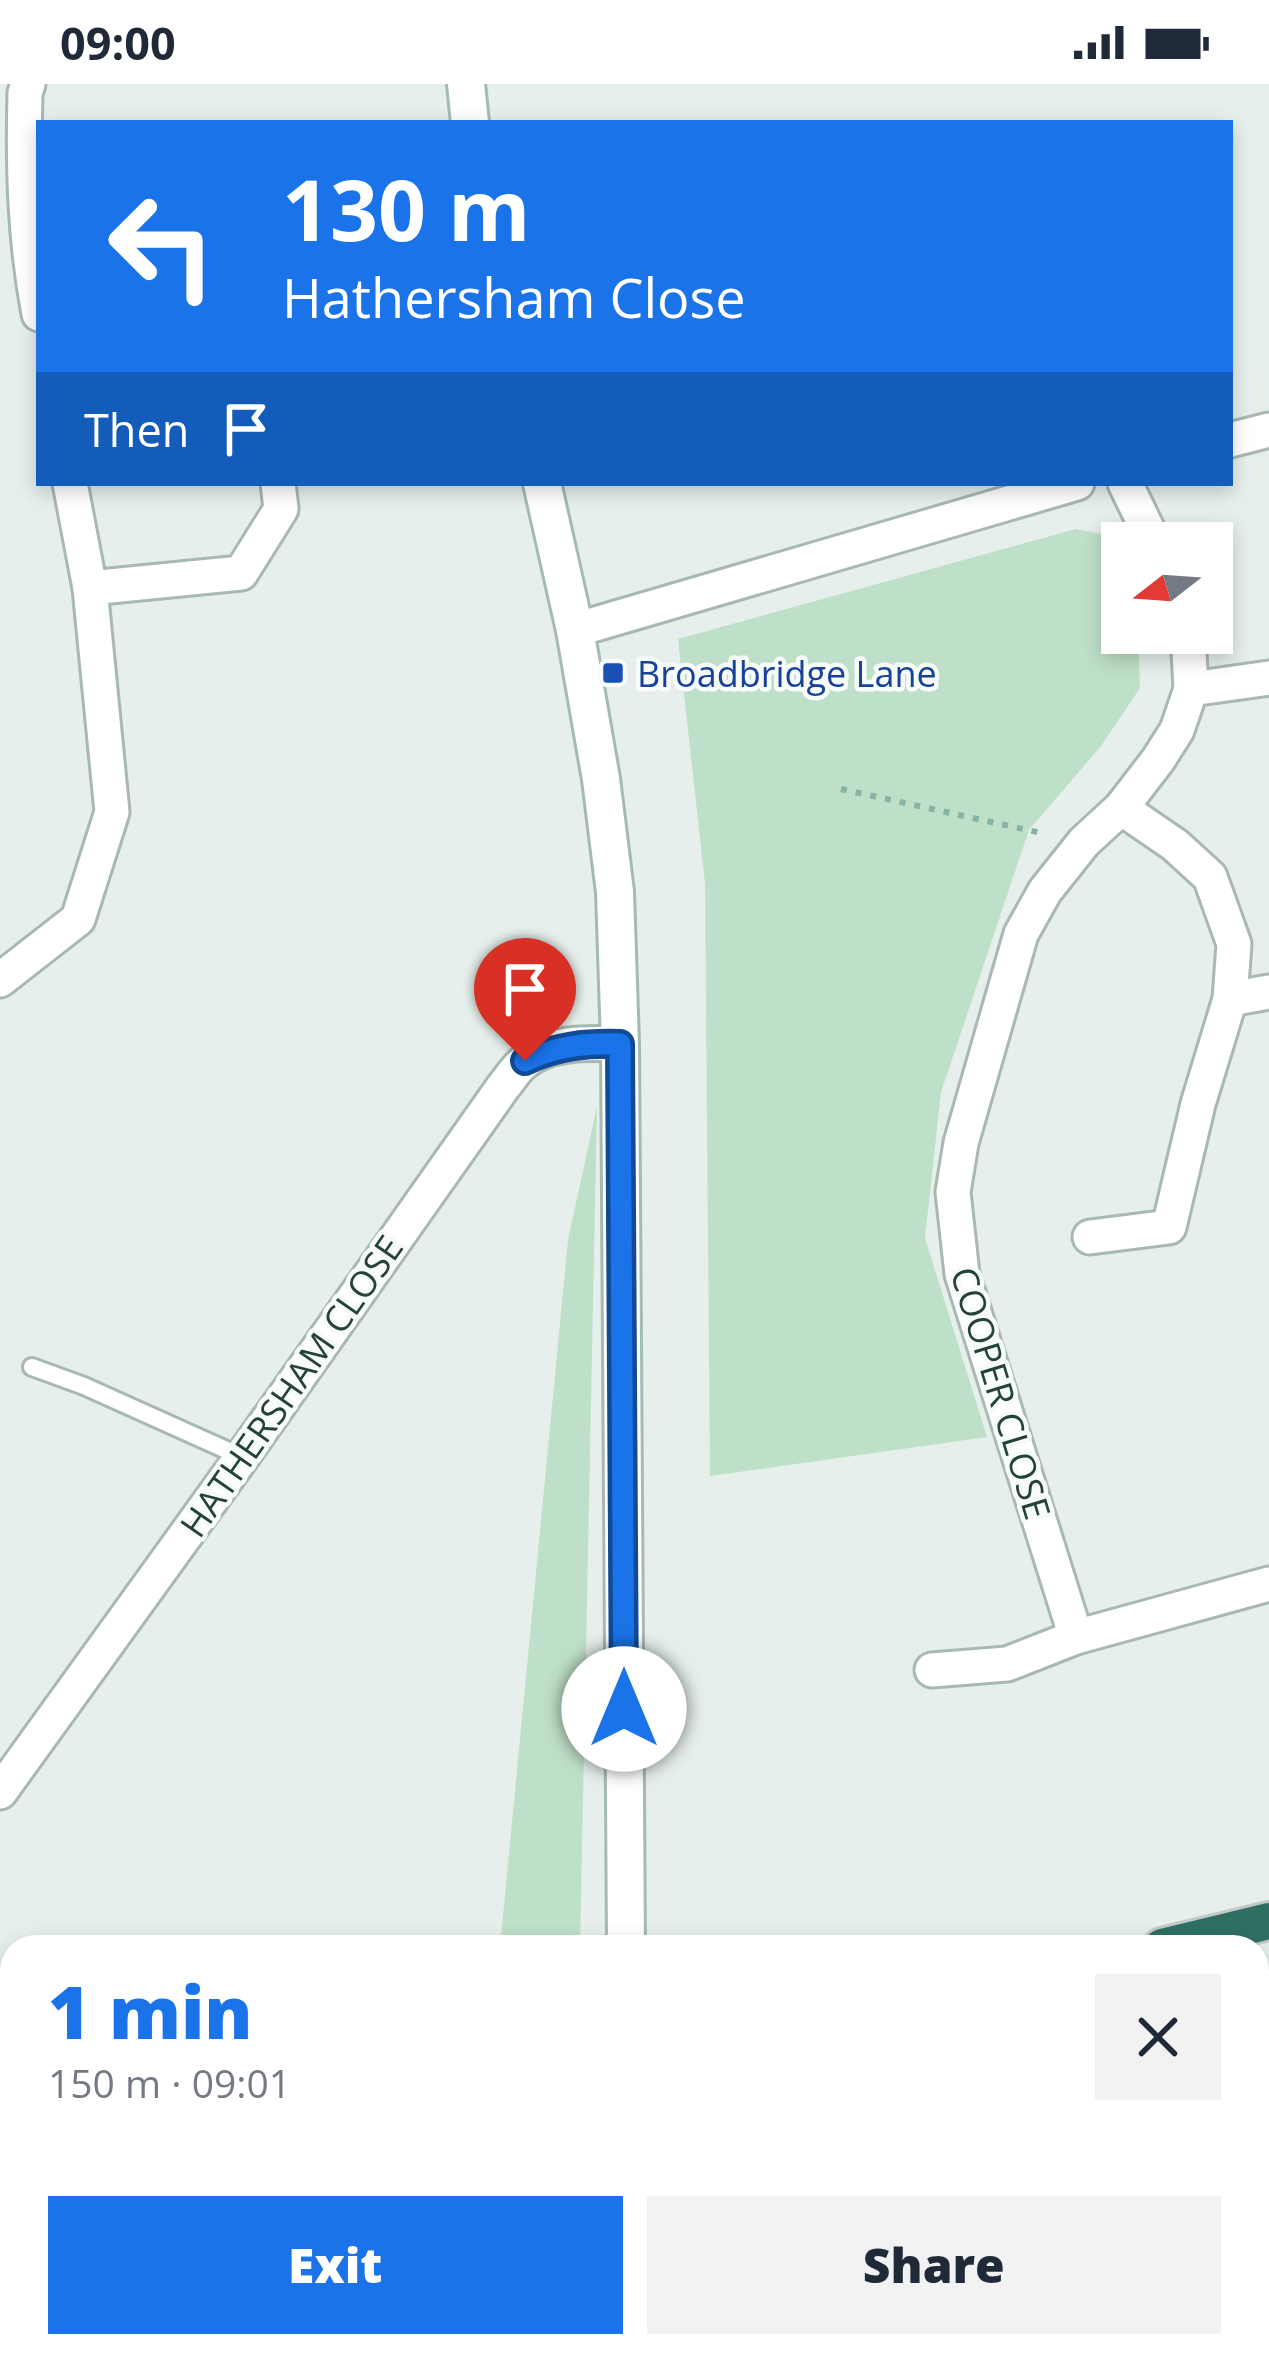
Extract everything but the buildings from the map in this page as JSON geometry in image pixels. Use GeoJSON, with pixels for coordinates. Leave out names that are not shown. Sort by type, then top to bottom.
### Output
{"type":"FeatureCollection","features":[{"type":"Feature","properties":{"kind":"highway"},"geometry":{"type":"LineString","coordinates":[[1211,1935],[1269,1921]]}},
{"type":"Feature","properties":{"kind":"street"},"geometry":{"type":"LineString","coordinates":[[28,84],[15,262],[36,308]]}},
{"type":"Feature","properties":{"kind":"street"},"geometry":{"type":"LineString","coordinates":[[466,84],[470,120]]}},
{"type":"Feature","properties":{"kind":"street"},"geometry":{"type":"LineString","coordinates":[[1233,439],[1269,430]]}},
{"type":"Feature","properties":{"kind":"street"},"geometry":{"type":"LineString","coordinates":[[0,980],[78,919],[112,812],[90,589],[71,486]]}},
{"type":"Feature","properties":{"kind":"street"},"geometry":{"type":"LineString","coordinates":[[90,589],[241,573],[281,508],[278,486]]}},
{"type":"Feature","properties":{"kind":"street"},"geometry":{"type":"LineString","coordinates":[[543,486],[601,779],[614,892],[620,1044],[626,1935]]}},
{"type":"Feature","properties":{"kind":"street"},"geometry":{"type":"LineString","coordinates":[[574,630],[1067,486]]}},
{"type":"Feature","properties":{"kind":"street"},"geometry":{"type":"LineString","coordinates":[[1127,486],[1144,522]]}},
{"type":"Feature","properties":{"kind":"street","name":"COOPER CLOSE"},"geometry":{"type":"LineString","coordinates":[[1076,1637],[962,1274],[953,1192],[961,1143],[1021,934],[1046,891],[1084,842],[1121,808],[1159,760],[1177,730],[1191,689],[1189,654]]}},
{"type":"Feature","properties":{"kind":"street"},"geometry":{"type":"LineString","coordinates":[[1191,689],[1269,678]]}},
{"type":"Feature","properties":{"kind":"street"},"geometry":{"type":"LineString","coordinates":[[1090,1238],[1169,1227],[1198,1104],[1230,999],[1234,944],[1210,877],[1175,845],[1121,808]]}},
{"type":"Feature","properties":{"kind":"street"},"geometry":{"type":"LineString","coordinates":[[1230,999],[1269,992]]}},
{"type":"Feature","properties":{"kind":"street","name":"HATHERSHAM CLOSE"},"geometry":{"type":"LineString","coordinates":[[0,1792],[525,1061],[550,1048],[620,1044]]}},
{"type":"Feature","properties":{"kind":"street"},"geometry":{"type":"LineString","coordinates":[[932,1670],[1007,1664],[1076,1637],[1269,1583]]}},
{"type":"Feature","properties":{"kind":"lane"},"geometry":{"type":"LineString","coordinates":[[32,1367],[85,1385],[242,1456]]}},
{"type":"Feature","properties":{"kind":"path"},"geometry":{"type":"LineString","coordinates":[[841,789],[1084,842]]}},
{"type":"Feature","properties":{"kind":"green space"},"geometry":{"type":"Polygon","coordinates":[[[1076,529],[1101,534],[1101,654],[1139,654],[1140,688],[1101,746],[1029,830],[941,1092],[925,1238],[987,1437],[710,1476],[705,884],[678,639],[1076,529]]]}},
{"type":"Feature","properties":{"kind":"green space"},"geometry":{"type":"Polygon","coordinates":[[[597,1106],[580,1935],[501,1935],[568,1240],[597,1106]]]}},
{"type":"Feature","properties":{"kind":"place","name":"Broadbridge Lane"},"geometry":{"type":"Point","coordinates":[613,673]}},
{"type":"Feature","properties":{"kind":"route"},"geometry":{"type":"LineString","coordinates":[[525,1061],[550,1048],[620,1044],[624,1709]]}}]}
